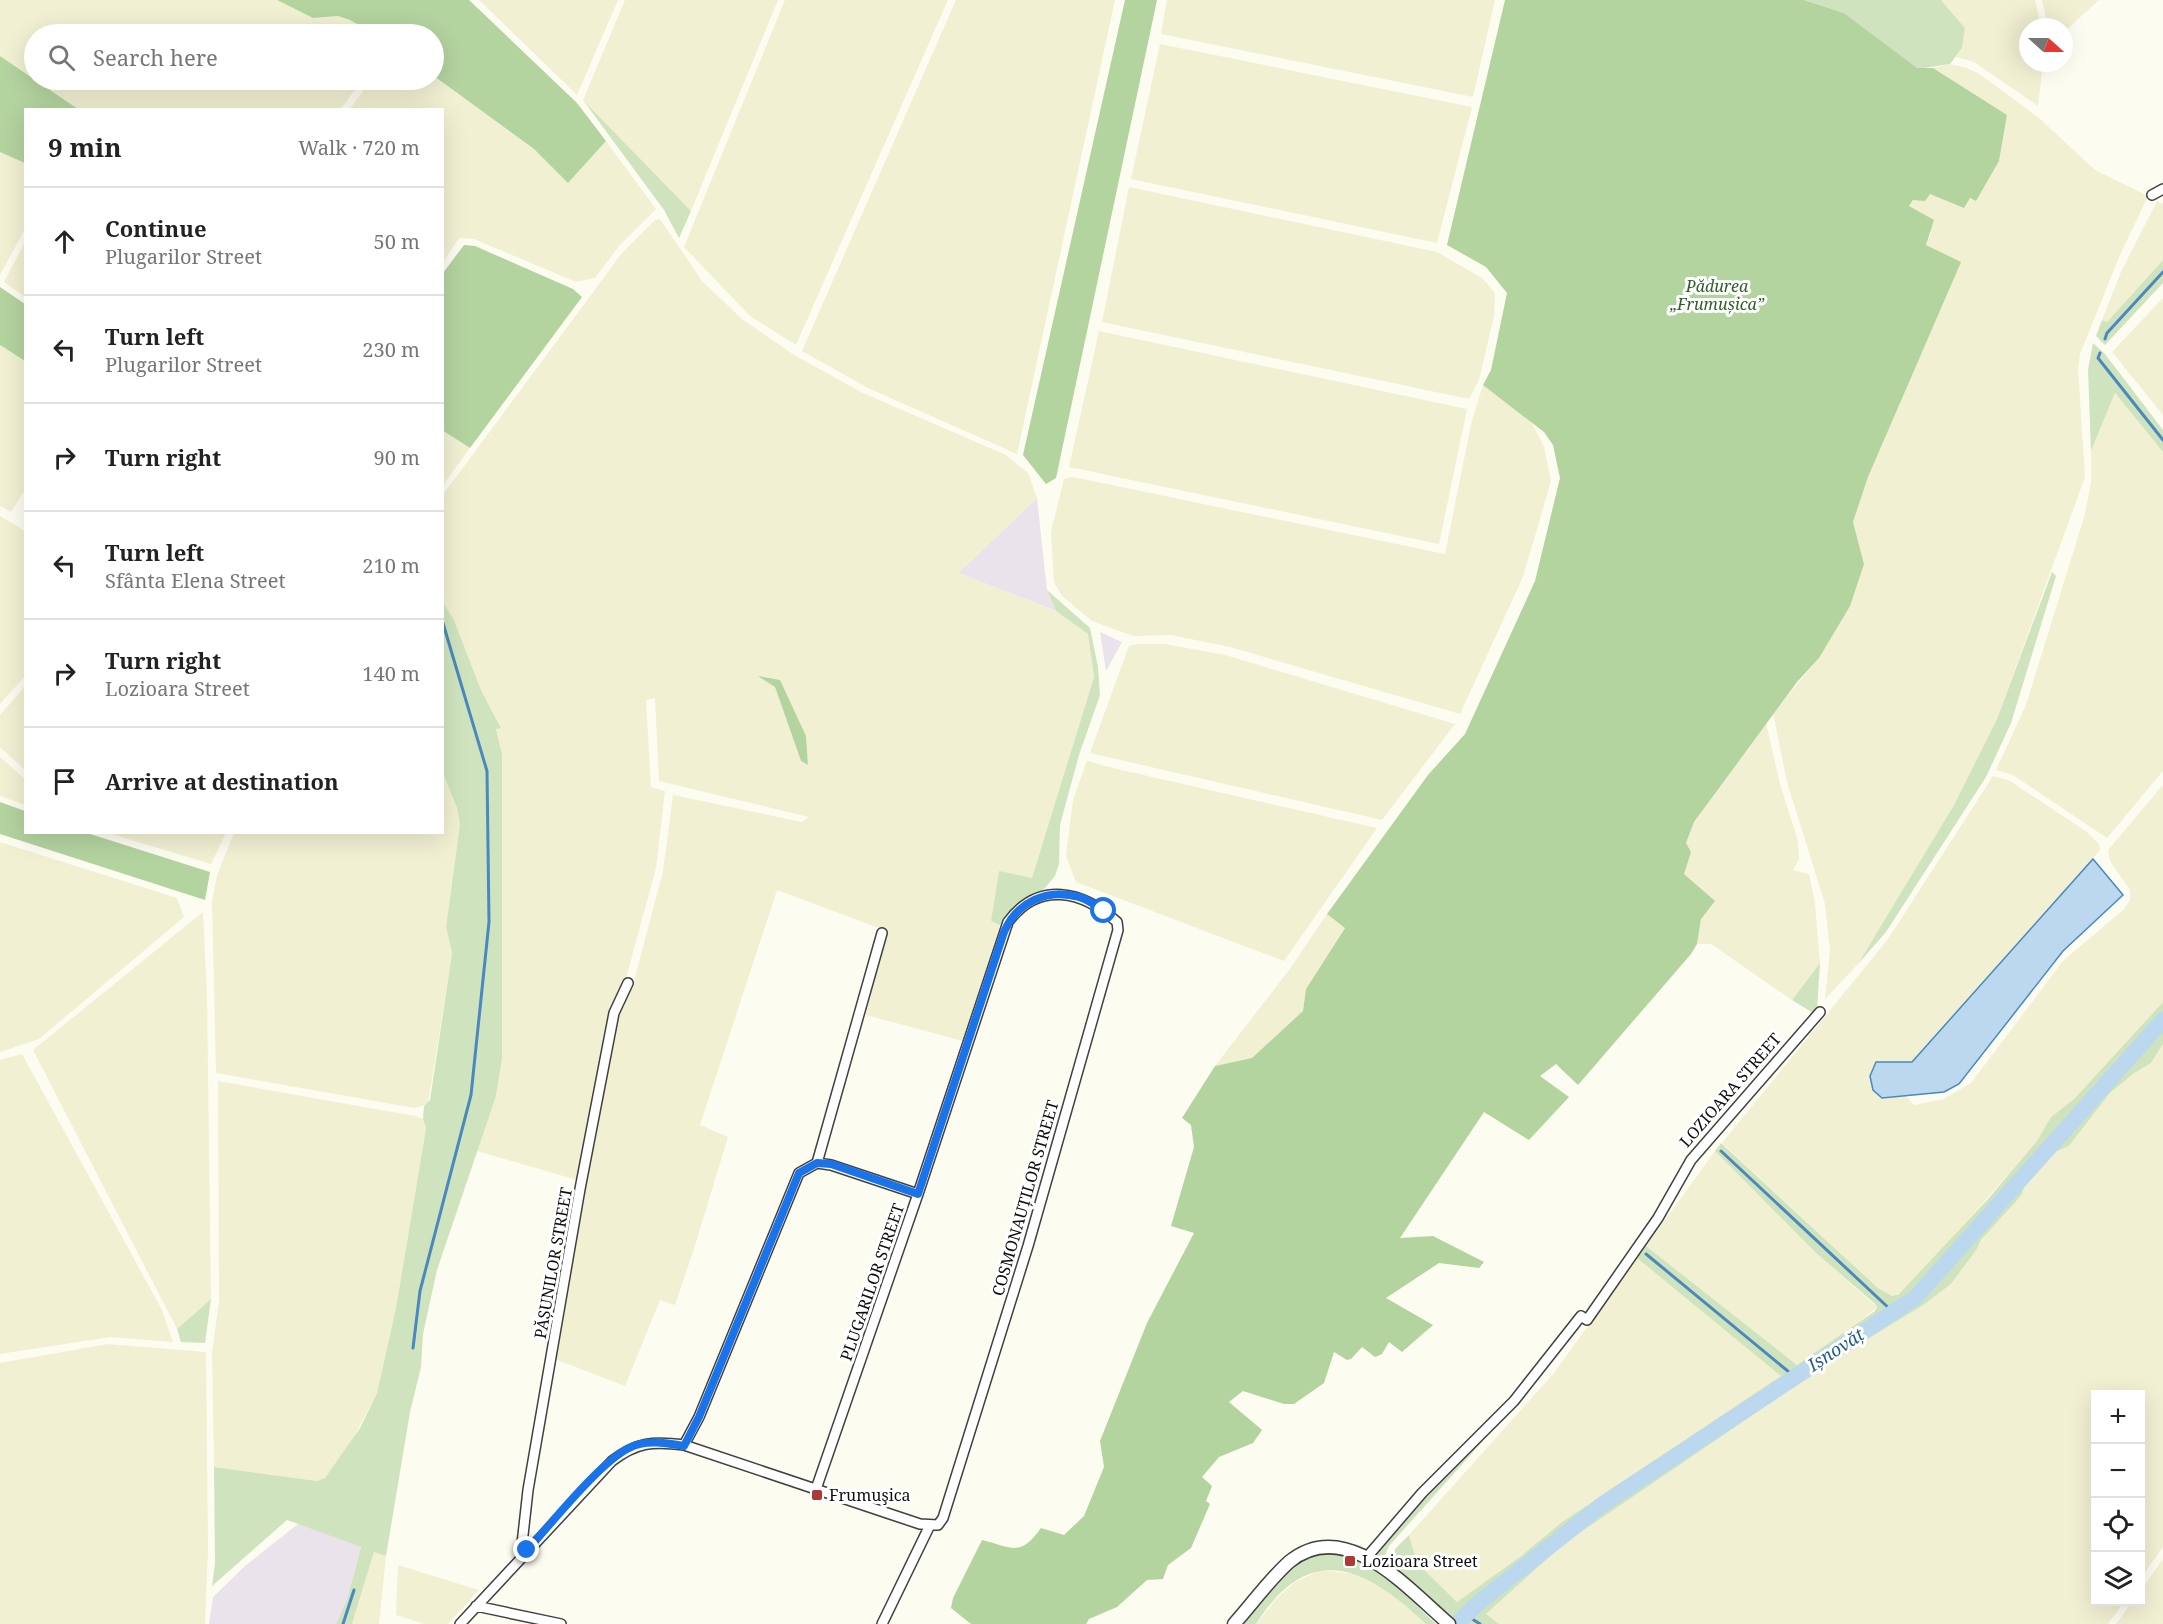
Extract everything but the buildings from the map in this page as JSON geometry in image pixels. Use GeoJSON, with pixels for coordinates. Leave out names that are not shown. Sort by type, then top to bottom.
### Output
{"type":"FeatureCollection","features":[{"type":"Feature","properties":{"kind":"street"},"geometry":{"type":"LineString","coordinates":[[2152,195],[2163,189]]}},
{"type":"Feature","properties":{"kind":"street","name":"PLUGARILOR STREET"},"geometry":{"type":"LineString","coordinates":[[816,1489],[918,1194],[1008,922],[1016,911],[1042,895],[1078,896]]}},
{"type":"Feature","properties":{"kind":"street","name":"COSMONAUȚILOR STREET"},"geometry":{"type":"LineString","coordinates":[[882,1624],[934,1525],[943,1518],[1024,1257],[1118,930],[1117,922],[1104,911],[1078,896]]}},
{"type":"Feature","properties":{"kind":"street"},"geometry":{"type":"LineString","coordinates":[[817,1163],[882,933]]}},
{"type":"Feature","properties":{"kind":"street","name":"PĂȘUNILOR STREET"},"geometry":{"type":"LineString","coordinates":[[527,1550],[522,1544],[528,1490],[580,1189],[614,1013],[628,983]]}},
{"type":"Feature","properties":{"kind":"street","name":"LOZIOARA STREET"},"geometry":{"type":"LineString","coordinates":[[1367,1557],[1422,1493],[1514,1401],[1581,1316],[1587,1320],[1658,1218],[1691,1160],[1820,1012]]}},
{"type":"Feature","properties":{"kind":"street"},"geometry":{"type":"LineString","coordinates":[[684,1446],[699,1417],[799,1173],[817,1163],[831,1164],[918,1194]]}},
{"type":"Feature","properties":{"kind":"street"},"geometry":{"type":"LineString","coordinates":[[460,1624],[595,1478],[630,1448],[651,1443],[684,1446],[934,1525]]}},
{"type":"Feature","properties":{"kind":"street"},"geometry":{"type":"LineString","coordinates":[[1234,1624],[1283,1568],[1303,1553],[1319,1548],[1337,1548],[1367,1557],[1383,1567],[1445,1621]]}},
{"type":"Feature","properties":{"kind":"street"},"geometry":{"type":"LineString","coordinates":[[476,1606],[561,1624]]}},
{"type":"Feature","properties":{"kind":"shaded area"},"geometry":{"type":"Polygon","coordinates":[[[1037,498],[1047,590],[1056,611],[958,573],[1037,498]]]}},
{"type":"Feature","properties":{"kind":"shaded area"},"geometry":{"type":"Polygon","coordinates":[[[1100,632],[1122,642],[1106,671],[1100,632]]]}},
{"type":"Feature","properties":{"kind":"shaded area"},"geometry":{"type":"Polygon","coordinates":[[[298,1524],[361,1546],[347,1599],[336,1624],[209,1624],[213,1597],[245,1566],[298,1524]]]}},
{"type":"Feature","properties":{"kind":"green space"},"geometry":{"type":"Polygon","coordinates":[[[0,0],[277,0],[313,18],[338,16],[358,24],[24,24],[24,72],[0,56],[0,0]]]}},
{"type":"Feature","properties":{"kind":"green space"},"geometry":{"type":"Polygon","coordinates":[[[277,0],[469,0],[577,103],[606,141],[568,183],[534,149],[444,83],[444,24],[357,24],[338,16],[313,18],[277,0]]]}},
{"type":"Feature","properties":{"kind":"green space"},"geometry":{"type":"Polygon","coordinates":[[[479,0],[618,0],[577,95],[479,0]]]}},
{"type":"Feature","properties":{"kind":"green space"},"geometry":{"type":"Polygon","coordinates":[[[625,0],[778,0],[691,211],[583,100],[625,0]]]}},
{"type":"Feature","properties":{"kind":"green space"},"geometry":{"type":"Polygon","coordinates":[[[785,0],[948,0],[796,345],[750,316],[684,247],[785,0]]]}},
{"type":"Feature","properties":{"kind":"green space"},"geometry":{"type":"Polygon","coordinates":[[[956,0],[1115,0],[1017,454],[868,388],[802,351],[956,0]]]}},
{"type":"Feature","properties":{"kind":"green space"},"geometry":{"type":"Polygon","coordinates":[[[1125,0],[1157,0],[1056,478],[1046,484],[1023,455],[1125,0]]]}},
{"type":"Feature","properties":{"kind":"green space"},"geometry":{"type":"Polygon","coordinates":[[[1167,0],[1495,0],[1473,97],[1161,34],[1167,0]]]}},
{"type":"Feature","properties":{"kind":"green space","name":"Pădurea „Frumușica”"},"geometry":{"type":"Polygon","coordinates":[[[1505,0],[1804,0],[1844,13],[1917,68],[1933,68],[2007,115],[1999,161],[1976,201],[1970,198],[1964,208],[1930,194],[1925,201],[1913,200],[1909,206],[1934,220],[1926,245],[1961,262],[1868,477],[1853,522],[1864,564],[1850,606],[1819,658],[1797,682],[1694,822],[1686,843],[1691,852],[1684,874],[1715,901],[1701,919],[1697,944],[1691,954],[1578,1085],[1556,1064],[1540,1076],[1569,1097],[1529,1140],[1484,1112],[1400,1238],[1433,1236],[1484,1262],[1479,1268],[1439,1263],[1386,1298],[1433,1325],[1402,1352],[1389,1342],[1382,1354],[1375,1357],[1362,1347],[1351,1359],[1347,1360],[1334,1352],[1324,1383],[1294,1404],[1284,1404],[1243,1391],[1229,1402],[1262,1430],[1253,1443],[1219,1457],[1202,1477],[1212,1486],[1206,1501],[1210,1504],[1191,1548],[1168,1565],[1163,1579],[1147,1580],[1117,1607],[1089,1619],[1086,1624],[971,1624],[951,1608],[953,1598],[982,1540],[1009,1547],[1022,1547],[1041,1528],[1064,1535],[1084,1516],[1104,1467],[1100,1441],[1147,1323],[1194,1233],[1171,1226],[1194,1147],[1191,1125],[1182,1118],[1215,1066],[1252,1058],[1303,1011],[1306,989],[1345,928],[1327,914],[1428,775],[1465,734],[1535,581],[1560,478],[1553,445],[1544,432],[1483,385],[1491,370],[1507,293],[1486,267],[1447,245],[1505,0]]]}},
{"type":"Feature","properties":{"kind":"green space"},"geometry":{"type":"Polygon","coordinates":[[[1804,0],[1941,0],[1965,28],[1962,48],[1950,64],[1917,69],[1844,13],[1804,0]]]}},
{"type":"Feature","properties":{"kind":"green space"},"geometry":{"type":"Polygon","coordinates":[[[1941,0],[2035,0],[2039,18],[2019,18],[2019,72],[2042,72],[2038,106],[1974,62],[1956,57],[1962,48],[1965,28],[1941,0]]]}},
{"type":"Feature","properties":{"kind":"green space"},"geometry":{"type":"Polygon","coordinates":[[[2042,0],[2099,0],[2073,24],[2073,18],[2046,18],[2042,0]]]}},
{"type":"Feature","properties":{"kind":"green space"},"geometry":{"type":"Polygon","coordinates":[[[1160,44],[1472,107],[1437,243],[1131,179],[1160,44]]]}},
{"type":"Feature","properties":{"kind":"green space"},"geometry":{"type":"Polygon","coordinates":[[[0,56],[24,72],[24,90],[50,90],[77,108],[24,108],[24,163],[0,152],[0,56]]]}},
{"type":"Feature","properties":{"kind":"green space"},"geometry":{"type":"Polygon","coordinates":[[[1950,64],[1967,68],[1981,75],[2039,118],[2095,170],[2148,196],[2120,255],[2080,354],[2078,369],[2085,477],[1997,719],[1954,805],[1889,914],[1858,964],[1825,999],[1830,951],[1825,904],[1787,782],[1773,713],[1819,658],[1864,564],[1853,522],[1868,477],[1960,262],[1926,245],[1931,233],[1909,207],[1913,200],[1930,194],[1976,200],[1999,161],[2007,115],[1933,68],[1950,64]]]}},
{"type":"Feature","properties":{"kind":"green space"},"geometry":{"type":"Polygon","coordinates":[[[444,83],[534,149],[568,183],[606,141],[656,209],[619,246],[595,278],[576,282],[474,239],[459,238],[444,260],[444,108],[350,108],[364,90],[444,90],[444,83]]]}},
{"type":"Feature","properties":{"kind":"green space"},"geometry":{"type":"Polygon","coordinates":[[[50,90],[355,90],[342,108],[77,108],[50,90]]]}},
{"type":"Feature","properties":{"kind":"green space"},"geometry":{"type":"Polygon","coordinates":[[[583,100],[691,211],[679,238],[664,210],[583,100]]]}},
{"type":"Feature","properties":{"kind":"green space"},"geometry":{"type":"Polygon","coordinates":[[[0,152],[24,162],[24,231],[0,275],[0,152]]]}},
{"type":"Feature","properties":{"kind":"green space"},"geometry":{"type":"Polygon","coordinates":[[[1129,187],[1437,252],[1482,278],[1495,293],[1494,316],[1479,380],[1469,399],[1102,322],[1129,187]]]}},
{"type":"Feature","properties":{"kind":"green space"},"geometry":{"type":"Polygon","coordinates":[[[2157,201],[2163,204],[2163,260],[2107,322],[2102,320],[2121,272],[2157,201]]]}},
{"type":"Feature","properties":{"kind":"green space"},"geometry":{"type":"Polygon","coordinates":[[[660,219],[702,281],[742,319],[794,355],[863,393],[1006,455],[1028,473],[1037,498],[958,573],[1056,611],[1088,634],[1094,677],[1032,879],[999,872],[991,921],[1000,925],[963,1041],[866,1015],[887,931],[777,890],[700,1125],[728,1137],[693,1252],[675,1305],[660,1300],[625,1386],[555,1359],[592,1139],[617,1017],[633,985],[663,871],[673,795],[802,822],[809,817],[659,781],[655,698],[646,700],[651,787],[665,791],[656,868],[625,982],[608,1015],[577,1180],[477,1151],[496,1096],[502,1059],[502,754],[496,728],[501,727],[481,690],[454,620],[444,604],[444,493],[622,253],[655,220],[660,219]],[[775,687],[801,761],[808,765],[806,736],[775,687]]]}},
{"type":"Feature","properties":{"kind":"green space"},"geometry":{"type":"Polygon","coordinates":[[[24,244],[24,296],[4,282],[24,244]]]}},
{"type":"Feature","properties":{"kind":"green space"},"geometry":{"type":"Polygon","coordinates":[[[464,245],[475,246],[573,289],[582,297],[470,448],[444,431],[444,272],[464,245]]]}},
{"type":"Feature","properties":{"kind":"green space"},"geometry":{"type":"Polygon","coordinates":[[[2163,260],[2163,283],[2105,345],[2096,336],[2102,320],[2107,322],[2163,260]]]}},
{"type":"Feature","properties":{"kind":"green space"},"geometry":{"type":"Polygon","coordinates":[[[0,287],[24,303],[24,360],[0,345],[0,287]]]}},
{"type":"Feature","properties":{"kind":"green space"},"geometry":{"type":"Polygon","coordinates":[[[2163,298],[2163,415],[2112,352],[2163,298]]]}},
{"type":"Feature","properties":{"kind":"green space"},"geometry":{"type":"Polygon","coordinates":[[[1099,331],[1467,409],[1439,544],[1069,467],[1099,331]]]}},
{"type":"Feature","properties":{"kind":"green space"},"geometry":{"type":"Polygon","coordinates":[[[2093,343],[2105,354],[2163,430],[2163,452],[2115,393],[2091,451],[2088,370],[2093,343]]]}},
{"type":"Feature","properties":{"kind":"green space"},"geometry":{"type":"Polygon","coordinates":[[[0,345],[24,360],[24,492],[11,512],[0,506],[0,345]]]}},
{"type":"Feature","properties":{"kind":"green space"},"geometry":{"type":"Polygon","coordinates":[[[1483,385],[1531,421],[1544,447],[1551,481],[1523,577],[1460,714],[1230,647],[1171,635],[1133,636],[1092,621],[1062,596],[1054,582],[1051,532],[1064,479],[1073,477],[1445,554],[1472,420],[1483,385]]]}},
{"type":"Feature","properties":{"kind":"green space"},"geometry":{"type":"Polygon","coordinates":[[[2115,393],[2163,452],[2163,771],[2107,838],[2013,775],[1996,770],[2026,705],[2085,514],[2091,482],[2091,451],[2115,393]]]}},
{"type":"Feature","properties":{"kind":"green space"},"geometry":{"type":"Polygon","coordinates":[[[444,431],[470,448],[444,484],[444,431]]]}},
{"type":"Feature","properties":{"kind":"green space"},"geometry":{"type":"Polygon","coordinates":[[[0,516],[24,530],[24,677],[0,704],[0,516]]]}},
{"type":"Feature","properties":{"kind":"green space"},"geometry":{"type":"Polygon","coordinates":[[[2052,572],[2056,576],[2011,723],[1986,777],[1886,932],[1858,964],[1954,805],[1997,719],[2052,572]]]}},
{"type":"Feature","properties":{"kind":"green space"},"geometry":{"type":"Polygon","coordinates":[[[1047,590],[1090,628],[1098,667],[1100,695],[1079,755],[1060,825],[1059,864],[1055,876],[1044,889],[1019,904],[1000,925],[991,921],[999,871],[1032,878],[1094,677],[1088,634],[1056,611],[1047,590]]]}},
{"type":"Feature","properties":{"kind":"green space"},"geometry":{"type":"Polygon","coordinates":[[[444,604],[454,620],[481,690],[501,728],[496,729],[502,754],[502,1059],[496,1096],[437,1270],[423,1334],[421,1367],[410,1412],[386,1556],[374,1552],[352,1624],[336,1624],[347,1599],[361,1547],[287,1520],[212,1586],[215,1563],[214,1467],[317,1481],[325,1478],[360,1428],[377,1393],[396,1308],[426,1128],[423,1119],[424,1106],[430,1100],[452,953],[446,927],[460,824],[457,808],[444,776],[444,604]]]}},
{"type":"Feature","properties":{"kind":"green space"},"geometry":{"type":"Polygon","coordinates":[[[1165,644],[1225,655],[1455,724],[1382,820],[1090,753],[1129,646],[1165,644]]]}},
{"type":"Feature","properties":{"kind":"green space"},"geometry":{"type":"Polygon","coordinates":[[[758,676],[780,680],[806,736],[808,765],[801,761],[775,687],[758,676]]]}},
{"type":"Feature","properties":{"kind":"green space"},"geometry":{"type":"Polygon","coordinates":[[[24,687],[24,769],[0,747],[0,715],[24,687]]]}},
{"type":"Feature","properties":{"kind":"green space"},"geometry":{"type":"Polygon","coordinates":[[[1766,723],[1780,784],[1798,841],[1799,859],[1793,870],[1809,874],[1815,903],[1820,963],[1792,1000],[1711,944],[1697,944],[1701,919],[1683,874],[1691,852],[1686,844],[1694,822],[1766,723]]]}},
{"type":"Feature","properties":{"kind":"green space"},"geometry":{"type":"Polygon","coordinates":[[[0,757],[24,778],[24,805],[0,796],[0,757]]]}},
{"type":"Feature","properties":{"kind":"green space"},"geometry":{"type":"Polygon","coordinates":[[[1087,761],[1377,828],[1284,961],[1076,882],[1066,856],[1073,800],[1087,761]]]}},
{"type":"Feature","properties":{"kind":"green space"},"geometry":{"type":"Polygon","coordinates":[[[444,776],[457,808],[460,824],[446,927],[452,953],[428,1104],[415,1108],[216,1073],[212,901],[217,875],[234,834],[444,834],[444,776]]]}},
{"type":"Feature","properties":{"kind":"green space"},"geometry":{"type":"Polygon","coordinates":[[[1993,776],[2010,781],[2087,832],[2099,844],[2100,850],[1912,1062],[1876,1063],[1870,1076],[1873,1090],[1882,1098],[1906,1096],[1914,1105],[1944,1099],[1971,1083],[2063,961],[2124,909],[2130,900],[2130,890],[2110,861],[2108,850],[2163,785],[2163,1002],[2075,1098],[2051,1117],[2037,1142],[1905,1291],[1892,1296],[1878,1288],[1722,1143],[1888,939],[1993,776]]]}},
{"type":"Feature","properties":{"kind":"green space"},"geometry":{"type":"Polygon","coordinates":[[[0,802],[24,811],[24,834],[90,834],[210,872],[205,900],[0,834],[0,802]]]}},
{"type":"Feature","properties":{"kind":"green space"},"geometry":{"type":"Polygon","coordinates":[[[111,834],[226,834],[211,864],[111,834]]]}},
{"type":"Feature","properties":{"kind":"green space"},"geometry":{"type":"Polygon","coordinates":[[[0,842],[177,898],[184,917],[39,1039],[0,1052],[0,842]]]}},
{"type":"Feature","properties":{"kind":"green space"},"geometry":{"type":"Polygon","coordinates":[[[203,912],[207,997],[211,1299],[177,1329],[33,1050],[203,912]]]}},
{"type":"Feature","properties":{"kind":"green space"},"geometry":{"type":"Polygon","coordinates":[[[1327,914],[1345,927],[1306,989],[1303,1011],[1252,1058],[1215,1066],[1289,970],[1327,914]]]}},
{"type":"Feature","properties":{"kind":"green space"},"geometry":{"type":"Polygon","coordinates":[[[1820,963],[1817,1009],[1813,1013],[1792,1000],[1820,963]]]}},
{"type":"Feature","properties":{"kind":"green space"},"geometry":{"type":"Polygon","coordinates":[[[2163,1002],[2163,1044],[2151,1063],[2110,1093],[2069,1146],[2055,1152],[2026,1182],[2021,1196],[1981,1240],[1951,1284],[1922,1306],[1841,1355],[1565,1543],[1486,1614],[1499,1624],[1462,1624],[1392,1568],[1395,1549],[1409,1535],[1417,1563],[1457,1602],[1521,1556],[1562,1522],[1781,1376],[1637,1258],[1646,1246],[1797,1365],[1875,1311],[1877,1307],[1874,1303],[1816,1253],[1715,1151],[1721,1143],[1878,1288],[1892,1296],[1899,1294],[1988,1199],[2037,1141],[2051,1117],[2075,1098],[2163,1002]]]}},
{"type":"Feature","properties":{"kind":"green space"},"geometry":{"type":"Polygon","coordinates":[[[2163,1044],[2163,1547],[2145,1572],[2145,1390],[2091,1390],[2091,1606],[2121,1606],[2108,1624],[1499,1624],[1485,1615],[1565,1543],[1841,1355],[1922,1306],[1951,1284],[1981,1240],[2021,1196],[2025,1182],[2055,1152],[2069,1146],[2110,1093],[2151,1063],[2163,1044]]]}},
{"type":"Feature","properties":{"kind":"green space"},"geometry":{"type":"Polygon","coordinates":[[[22,1054],[162,1310],[173,1342],[110,1337],[0,1354],[0,1060],[22,1054]]]}},
{"type":"Feature","properties":{"kind":"green space"},"geometry":{"type":"Polygon","coordinates":[[[218,1081],[415,1116],[423,1119],[426,1128],[396,1308],[377,1393],[350,1444],[325,1478],[317,1481],[214,1467],[212,1352],[219,1302],[218,1081]]]}},
{"type":"Feature","properties":{"kind":"green space"},"geometry":{"type":"Polygon","coordinates":[[[1715,1151],[1816,1253],[1877,1307],[1839,1338],[1797,1365],[1646,1246],[1715,1151]]]}},
{"type":"Feature","properties":{"kind":"green space"},"geometry":{"type":"Polygon","coordinates":[[[1637,1258],[1782,1376],[1562,1522],[1521,1556],[1457,1602],[1417,1563],[1409,1535],[1554,1373],[1637,1258]]]}},
{"type":"Feature","properties":{"kind":"green space"},"geometry":{"type":"Polygon","coordinates":[[[211,1299],[205,1343],[181,1342],[177,1329],[211,1299]]]}},
{"type":"Feature","properties":{"kind":"green space"},"geometry":{"type":"Polygon","coordinates":[[[108,1344],[206,1352],[208,1549],[205,1624],[0,1624],[0,1363],[108,1344]]]}},
{"type":"Feature","properties":{"kind":"green space"},"geometry":{"type":"Polygon","coordinates":[[[1481,1439],[1483,1441],[1389,1546],[1382,1562],[1374,1555],[1423,1497],[1481,1439]]]}},
{"type":"Feature","properties":{"kind":"green space"},"geometry":{"type":"Polygon","coordinates":[[[374,1552],[386,1556],[379,1624],[352,1624],[374,1552]]]}},
{"type":"Feature","properties":{"kind":"green space"},"geometry":{"type":"Polygon","coordinates":[[[1315,1552],[1334,1554],[1367,1566],[1396,1586],[1436,1624],[1426,1624],[1382,1588],[1360,1577],[1339,1571],[1318,1572],[1297,1580],[1276,1597],[1256,1624],[1241,1624],[1283,1574],[1315,1552]]]}},
{"type":"Feature","properties":{"kind":"green space"},"geometry":{"type":"Polygon","coordinates":[[[2163,1559],[2163,1624],[2116,1624],[2129,1606],[2145,1606],[2145,1584],[2163,1559]]]}},
{"type":"Feature","properties":{"kind":"green space"},"geometry":{"type":"Polygon","coordinates":[[[398,1565],[479,1590],[448,1624],[425,1624],[396,1615],[398,1565]]]}},
{"type":"Feature","properties":{"kind":"green space"},"geometry":{"type":"Polygon","coordinates":[[[1321,1570],[1363,1575],[1407,1605],[1426,1624],[1256,1624],[1276,1599],[1295,1582],[1321,1570]]]}},
{"type":"Feature","properties":{"kind":"water"},"geometry":{"type":"Polygon","coordinates":[[[2093,859],[2123,895],[2063,951],[1959,1084],[1944,1092],[1882,1098],[1873,1090],[1870,1076],[1876,1062],[1912,1062],[2093,859]]]}},
{"type":"Feature","properties":{"kind":"waterway"},"geometry":{"type":"LineString","coordinates":[[2105,339],[2107,333],[2163,272]]}},
{"type":"Feature","properties":{"kind":"waterway"},"geometry":{"type":"LineString","coordinates":[[2100,353],[2098,358],[2163,440]]}},
{"type":"Feature","properties":{"kind":"waterway"},"geometry":{"type":"LineString","coordinates":[[413,1348],[420,1291],[471,1095],[489,922],[487,771],[444,627]]}},
{"type":"Feature","properties":{"kind":"waterway","name":"Ișnovăț"},"geometry":{"type":"LineString","coordinates":[[1457,1624],[1477,1604],[1603,1504],[1915,1298],[2163,1020]]}},
{"type":"Feature","properties":{"kind":"waterway"},"geometry":{"type":"LineString","coordinates":[[1721,1151],[1893,1312]]}},
{"type":"Feature","properties":{"kind":"waterway"},"geometry":{"type":"LineString","coordinates":[[1646,1254],[1795,1377]]}},
{"type":"Feature","properties":{"kind":"waterway"},"geometry":{"type":"LineString","coordinates":[[343,1624],[354,1590]]}},
{"type":"Feature","properties":{"kind":"waterway"},"geometry":{"type":"LineString","coordinates":[[1466,1615],[1480,1624]]}},
{"type":"Feature","properties":{"kind":"place","name":"Frumuşica"},"geometry":{"type":"Point","coordinates":[817,1495]}},
{"type":"Feature","properties":{"kind":"place","name":"Lozioara Street"},"geometry":{"type":"Point","coordinates":[1350,1561]}},
{"type":"Feature","properties":{"kind":"route"},"geometry":{"type":"LineString","coordinates":[[527,1550],[612,1461],[630,1448],[651,1443],[684,1446],[699,1417],[799,1173],[817,1163],[831,1164],[918,1194],[1004,932],[1016,911],[1042,895],[1078,896],[1104,911]]}}]}
